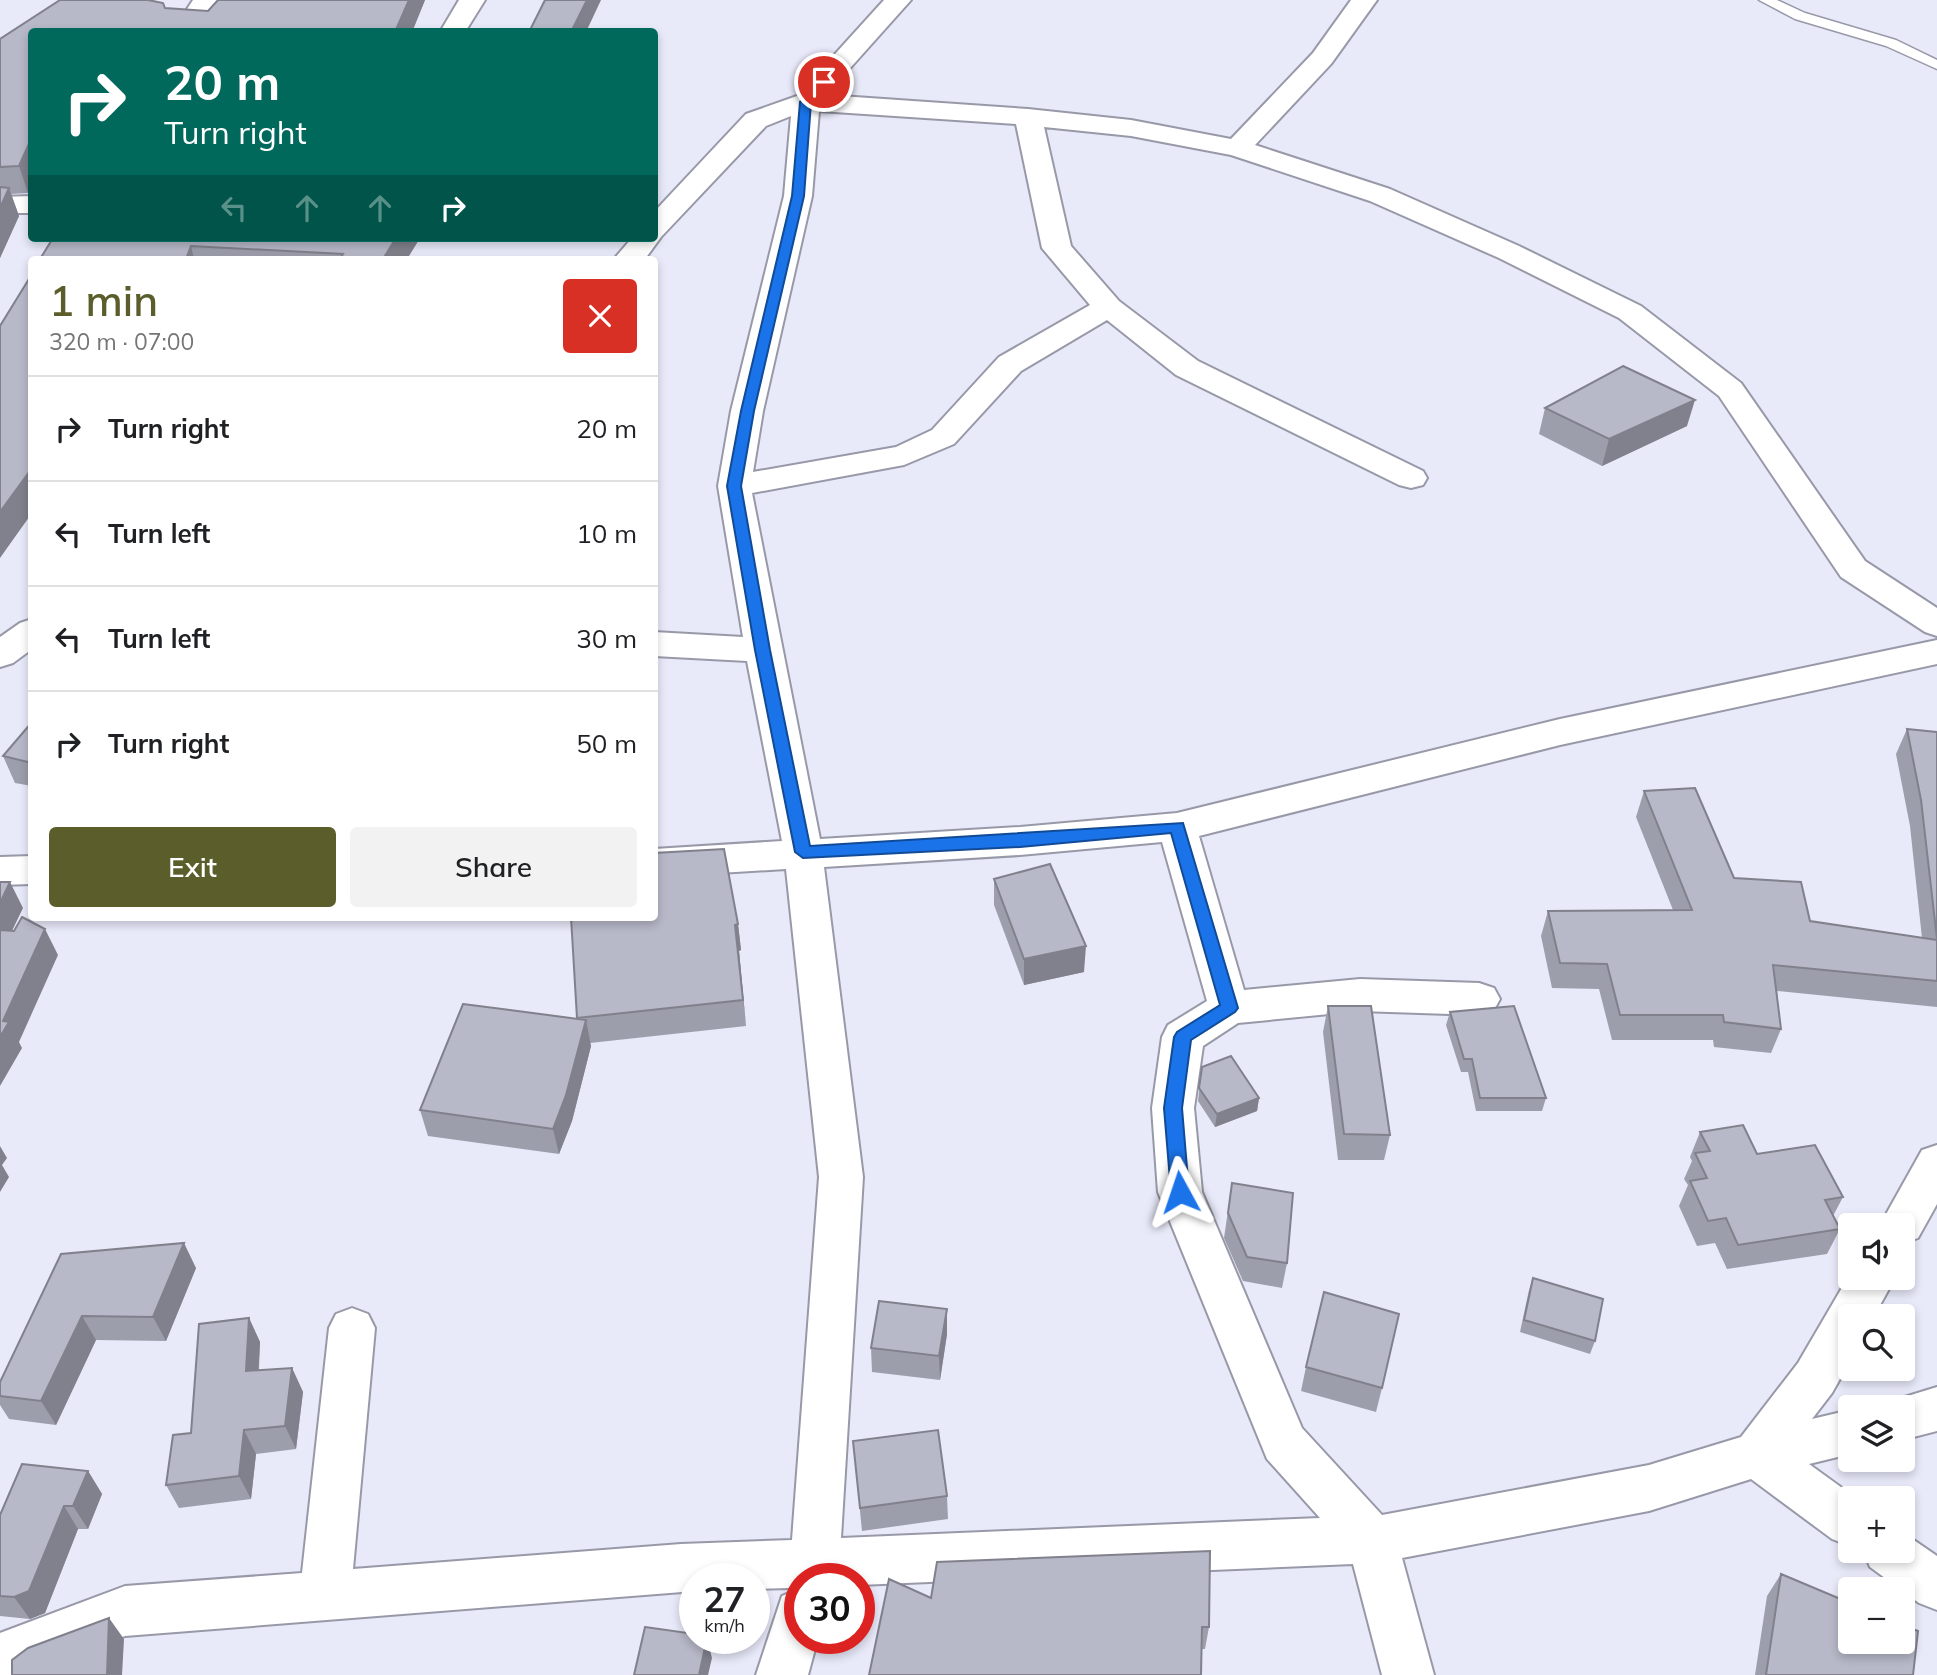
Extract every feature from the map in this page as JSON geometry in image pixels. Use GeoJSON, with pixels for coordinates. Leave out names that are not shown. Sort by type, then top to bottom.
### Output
{"type":"FeatureCollection","features":[{"type":"Feature","properties":{"kind":"street"},"geometry":{"type":"LineString","coordinates":[[187,28],[206,0]]}},
{"type":"Feature","properties":{"kind":"street"},"geometry":{"type":"LineString","coordinates":[[454,28],[472,0]]}},
{"type":"Feature","properties":{"kind":"street"},"geometry":{"type":"LineString","coordinates":[[813,1563],[841,1177],[803,852],[734,486],[747,411],[798,196],[806,102],[898,0]]}},
{"type":"Feature","properties":{"kind":"street"},"geometry":{"type":"LineString","coordinates":[[1237,148],[1301,81],[1350,22],[1364,0]]}},
{"type":"Feature","properties":{"kind":"street"},"geometry":{"type":"LineString","coordinates":[[658,222],[679,183],[756,120],[806,102],[1028,117],[1131,128],[1237,148],[1380,195],[1509,252],[1630,312],[1730,390],[1853,569],[1937,624]]}},
{"type":"Feature","properties":{"kind":"street"},"geometry":{"type":"LineString","coordinates":[[1028,117],[1057,248],[1108,307],[1187,368],[1411,478]]}},
{"type":"Feature","properties":{"kind":"street"},"geometry":{"type":"LineString","coordinates":[[0,205],[28,204]]}},
{"type":"Feature","properties":{"kind":"street"},"geometry":{"type":"LineString","coordinates":[[632,256],[644,242]]}},
{"type":"Feature","properties":{"kind":"street"},"geometry":{"type":"LineString","coordinates":[[734,486],[904,455],[943,437],[1010,364],[1108,307]]}},
{"type":"Feature","properties":{"kind":"street"},"geometry":{"type":"LineString","coordinates":[[0,655],[28,634]]}},
{"type":"Feature","properties":{"kind":"street"},"geometry":{"type":"LineString","coordinates":[[658,644],[763,650]]}},
{"type":"Feature","properties":{"kind":"street"},"geometry":{"type":"LineString","coordinates":[[658,863],[1020,841],[1177,827],[1560,732],[1937,652]]}},
{"type":"Feature","properties":{"kind":"street"},"geometry":{"type":"LineString","coordinates":[[1177,827],[1229,1008]]}},
{"type":"Feature","properties":{"kind":"street"},"geometry":{"type":"LineString","coordinates":[[0,871],[28,870]]}},
{"type":"Feature","properties":{"kind":"street"},"geometry":{"type":"LineString","coordinates":[[1408,1675],[1372,1540],[1284,1443],[1180,1192],[1173,1108],[1183,1037],[1229,1008],[1360,995],[1479,999]]}},
{"type":"Feature","properties":{"kind":"street"},"geometry":{"type":"LineString","coordinates":[[1909,1213],[1937,1163]]}},
{"type":"Feature","properties":{"kind":"street"},"geometry":{"type":"LineString","coordinates":[[325,1597],[352,1328]]}},
{"type":"Feature","properties":{"kind":"street"},"geometry":{"type":"LineString","coordinates":[[1757,1455],[1815,1378],[1838,1337]]}},
{"type":"Feature","properties":{"kind":"street"},"geometry":{"type":"LineString","coordinates":[[1915,1415],[1937,1409]]}},
{"type":"Feature","properties":{"kind":"street"},"geometry":{"type":"LineString","coordinates":[[875,1567],[1372,1540],[1649,1488],[1757,1455],[1838,1435]]}},
{"type":"Feature","properties":{"kind":"street"},"geometry":{"type":"LineString","coordinates":[[1757,1455],[1838,1514]]}},
{"type":"Feature","properties":{"kind":"street"},"geometry":{"type":"LineString","coordinates":[[1906,1563],[1937,1586]]}},
{"type":"Feature","properties":{"kind":"street"},"geometry":{"type":"LineString","coordinates":[[0,1658],[125,1611],[681,1568],[784,1570]]}},
{"type":"Feature","properties":{"kind":"street"},"geometry":{"type":"LineString","coordinates":[[782,1675],[788,1654]]}},
{"type":"Feature","properties":{"kind":"lane"},"geometry":{"type":"LineString","coordinates":[[1766,0],[1800,16],[1891,43],[1937,65]]}},
{"type":"Feature","properties":{"kind":"building"},"geometry":{"type":"Polygon","coordinates":[[[60,0],[148,0],[163,3],[165,8],[208,11],[218,0],[409,0],[397,28],[28,28],[28,146],[19,166],[0,167],[0,39],[60,0]]]}},
{"type":"Feature","properties":{"kind":"building"},"geometry":{"type":"Polygon","coordinates":[[[545,0],[587,0],[573,28],[531,28],[545,0]]]}},
{"type":"Feature","properties":{"kind":"building"},"geometry":{"type":"Polygon","coordinates":[[[0,187],[9,188],[0,208],[0,187]]]}},
{"type":"Feature","properties":{"kind":"building"},"geometry":{"type":"Polygon","coordinates":[[[51,242],[394,242],[385,256],[342,256],[343,254],[191,246],[187,256],[42,256],[51,242]]]}},
{"type":"Feature","properties":{"kind":"building"},"geometry":{"type":"Polygon","coordinates":[[[28,280],[28,474],[0,512],[0,326],[28,280]]]}},
{"type":"Feature","properties":{"kind":"building"},"geometry":{"type":"Polygon","coordinates":[[[1623,366],[1695,400],[1609,439],[1545,408],[1623,366]]]}},
{"type":"Feature","properties":{"kind":"building"},"geometry":{"type":"Polygon","coordinates":[[[28,727],[28,762],[3,756],[28,727]]]}},
{"type":"Feature","properties":{"kind":"building"},"geometry":{"type":"Polygon","coordinates":[[[1907,729],[1937,732],[1937,939],[1921,800],[1907,729]]]}},
{"type":"Feature","properties":{"kind":"building"},"geometry":{"type":"Polygon","coordinates":[[[1695,788],[1734,878],[1801,882],[1810,921],[1937,940],[1937,981],[1773,965],[1781,1029],[1724,1022],[1723,1015],[1620,1015],[1607,964],[1560,963],[1548,911],[1692,910],[1644,791],[1695,788]]]}},
{"type":"Feature","properties":{"kind":"building"},"geometry":{"type":"Polygon","coordinates":[[[724,849],[738,924],[735,925],[743,1000],[577,1018],[571,921],[658,921],[658,853],[724,849]]]}},
{"type":"Feature","properties":{"kind":"building"},"geometry":{"type":"Polygon","coordinates":[[[1050,864],[1086,946],[1024,959],[994,879],[1050,864]]]}},
{"type":"Feature","properties":{"kind":"building"},"geometry":{"type":"Polygon","coordinates":[[[0,882],[10,882],[0,903],[0,882]]]}},
{"type":"Feature","properties":{"kind":"building"},"geometry":{"type":"Polygon","coordinates":[[[22,917],[45,929],[3,1021],[9,1022],[0,1037],[0,930],[14,931],[22,917]]]}},
{"type":"Feature","properties":{"kind":"building"},"geometry":{"type":"Polygon","coordinates":[[[463,1004],[586,1020],[566,1095],[553,1129],[420,1110],[463,1004]]]}},
{"type":"Feature","properties":{"kind":"building"},"geometry":{"type":"Polygon","coordinates":[[[1328,1006],[1371,1006],[1390,1135],[1344,1134],[1328,1006]]]}},
{"type":"Feature","properties":{"kind":"building"},"geometry":{"type":"Polygon","coordinates":[[[1514,1006],[1546,1098],[1480,1098],[1472,1059],[1464,1059],[1450,1012],[1514,1006]]]}},
{"type":"Feature","properties":{"kind":"building"},"geometry":{"type":"Polygon","coordinates":[[[1231,1056],[1259,1098],[1217,1114],[1199,1088],[1202,1067],[1231,1056]]]}},
{"type":"Feature","properties":{"kind":"building"},"geometry":{"type":"Polygon","coordinates":[[[1743,1125],[1757,1154],[1815,1145],[1843,1197],[1825,1200],[1838,1229],[1738,1245],[1726,1218],[1708,1221],[1690,1181],[1707,1178],[1695,1153],[1710,1151],[1700,1132],[1743,1125]]]}},
{"type":"Feature","properties":{"kind":"building"},"geometry":{"type":"Polygon","coordinates":[[[1232,1183],[1293,1193],[1287,1263],[1247,1257],[1228,1213],[1232,1183]]]}},
{"type":"Feature","properties":{"kind":"building"},"geometry":{"type":"Polygon","coordinates":[[[184,1243],[153,1317],[82,1316],[41,1401],[0,1396],[0,1382],[61,1254],[184,1243]]]}},
{"type":"Feature","properties":{"kind":"building"},"geometry":{"type":"Polygon","coordinates":[[[1533,1278],[1603,1299],[1595,1341],[1524,1320],[1533,1278]]]}},
{"type":"Feature","properties":{"kind":"building"},"geometry":{"type":"Polygon","coordinates":[[[1324,1292],[1399,1314],[1382,1388],[1306,1367],[1324,1292]]]}},
{"type":"Feature","properties":{"kind":"building"},"geometry":{"type":"Polygon","coordinates":[[[879,1301],[947,1309],[939,1356],[871,1348],[879,1301]]]}},
{"type":"Feature","properties":{"kind":"building"},"geometry":{"type":"Polygon","coordinates":[[[249,1318],[246,1371],[292,1368],[285,1426],[244,1430],[239,1476],[166,1485],[173,1435],[191,1433],[199,1324],[249,1318]]]}},
{"type":"Feature","properties":{"kind":"building"},"geometry":{"type":"Polygon","coordinates":[[[938,1430],[947,1496],[860,1508],[853,1441],[938,1430]]]}},
{"type":"Feature","properties":{"kind":"building"},"geometry":{"type":"Polygon","coordinates":[[[22,1464],[88,1471],[73,1506],[64,1506],[29,1591],[14,1597],[0,1596],[0,1515],[22,1464]]]}},
{"type":"Feature","properties":{"kind":"building"},"geometry":{"type":"Polygon","coordinates":[[[1210,1551],[1209,1627],[1202,1627],[1201,1675],[869,1675],[889,1579],[931,1598],[937,1562],[1210,1551]]]}},
{"type":"Feature","properties":{"kind":"building"},"geometry":{"type":"Polygon","coordinates":[[[1781,1574],[1838,1598],[1838,1654],[1915,1654],[1915,1630],[1918,1631],[1913,1675],[1766,1675],[1781,1574]]]}},
{"type":"Feature","properties":{"kind":"building"},"geometry":{"type":"Polygon","coordinates":[[[109,1618],[107,1675],[12,1675],[12,1660],[28,1648],[109,1618]]]}},
{"type":"Feature","properties":{"kind":"building"},"geometry":{"type":"Polygon","coordinates":[[[645,1627],[679,1632],[679,1654],[704,1654],[699,1675],[634,1675],[645,1627]]]}},
{"type":"Feature","properties":{"kind":"route"},"geometry":{"type":"LineString","coordinates":[[824,82],[806,102],[798,196],[747,411],[734,486],[803,852],[1020,841],[1177,827],[1229,1008],[1183,1037],[1173,1108],[1180,1192]]}}]}
